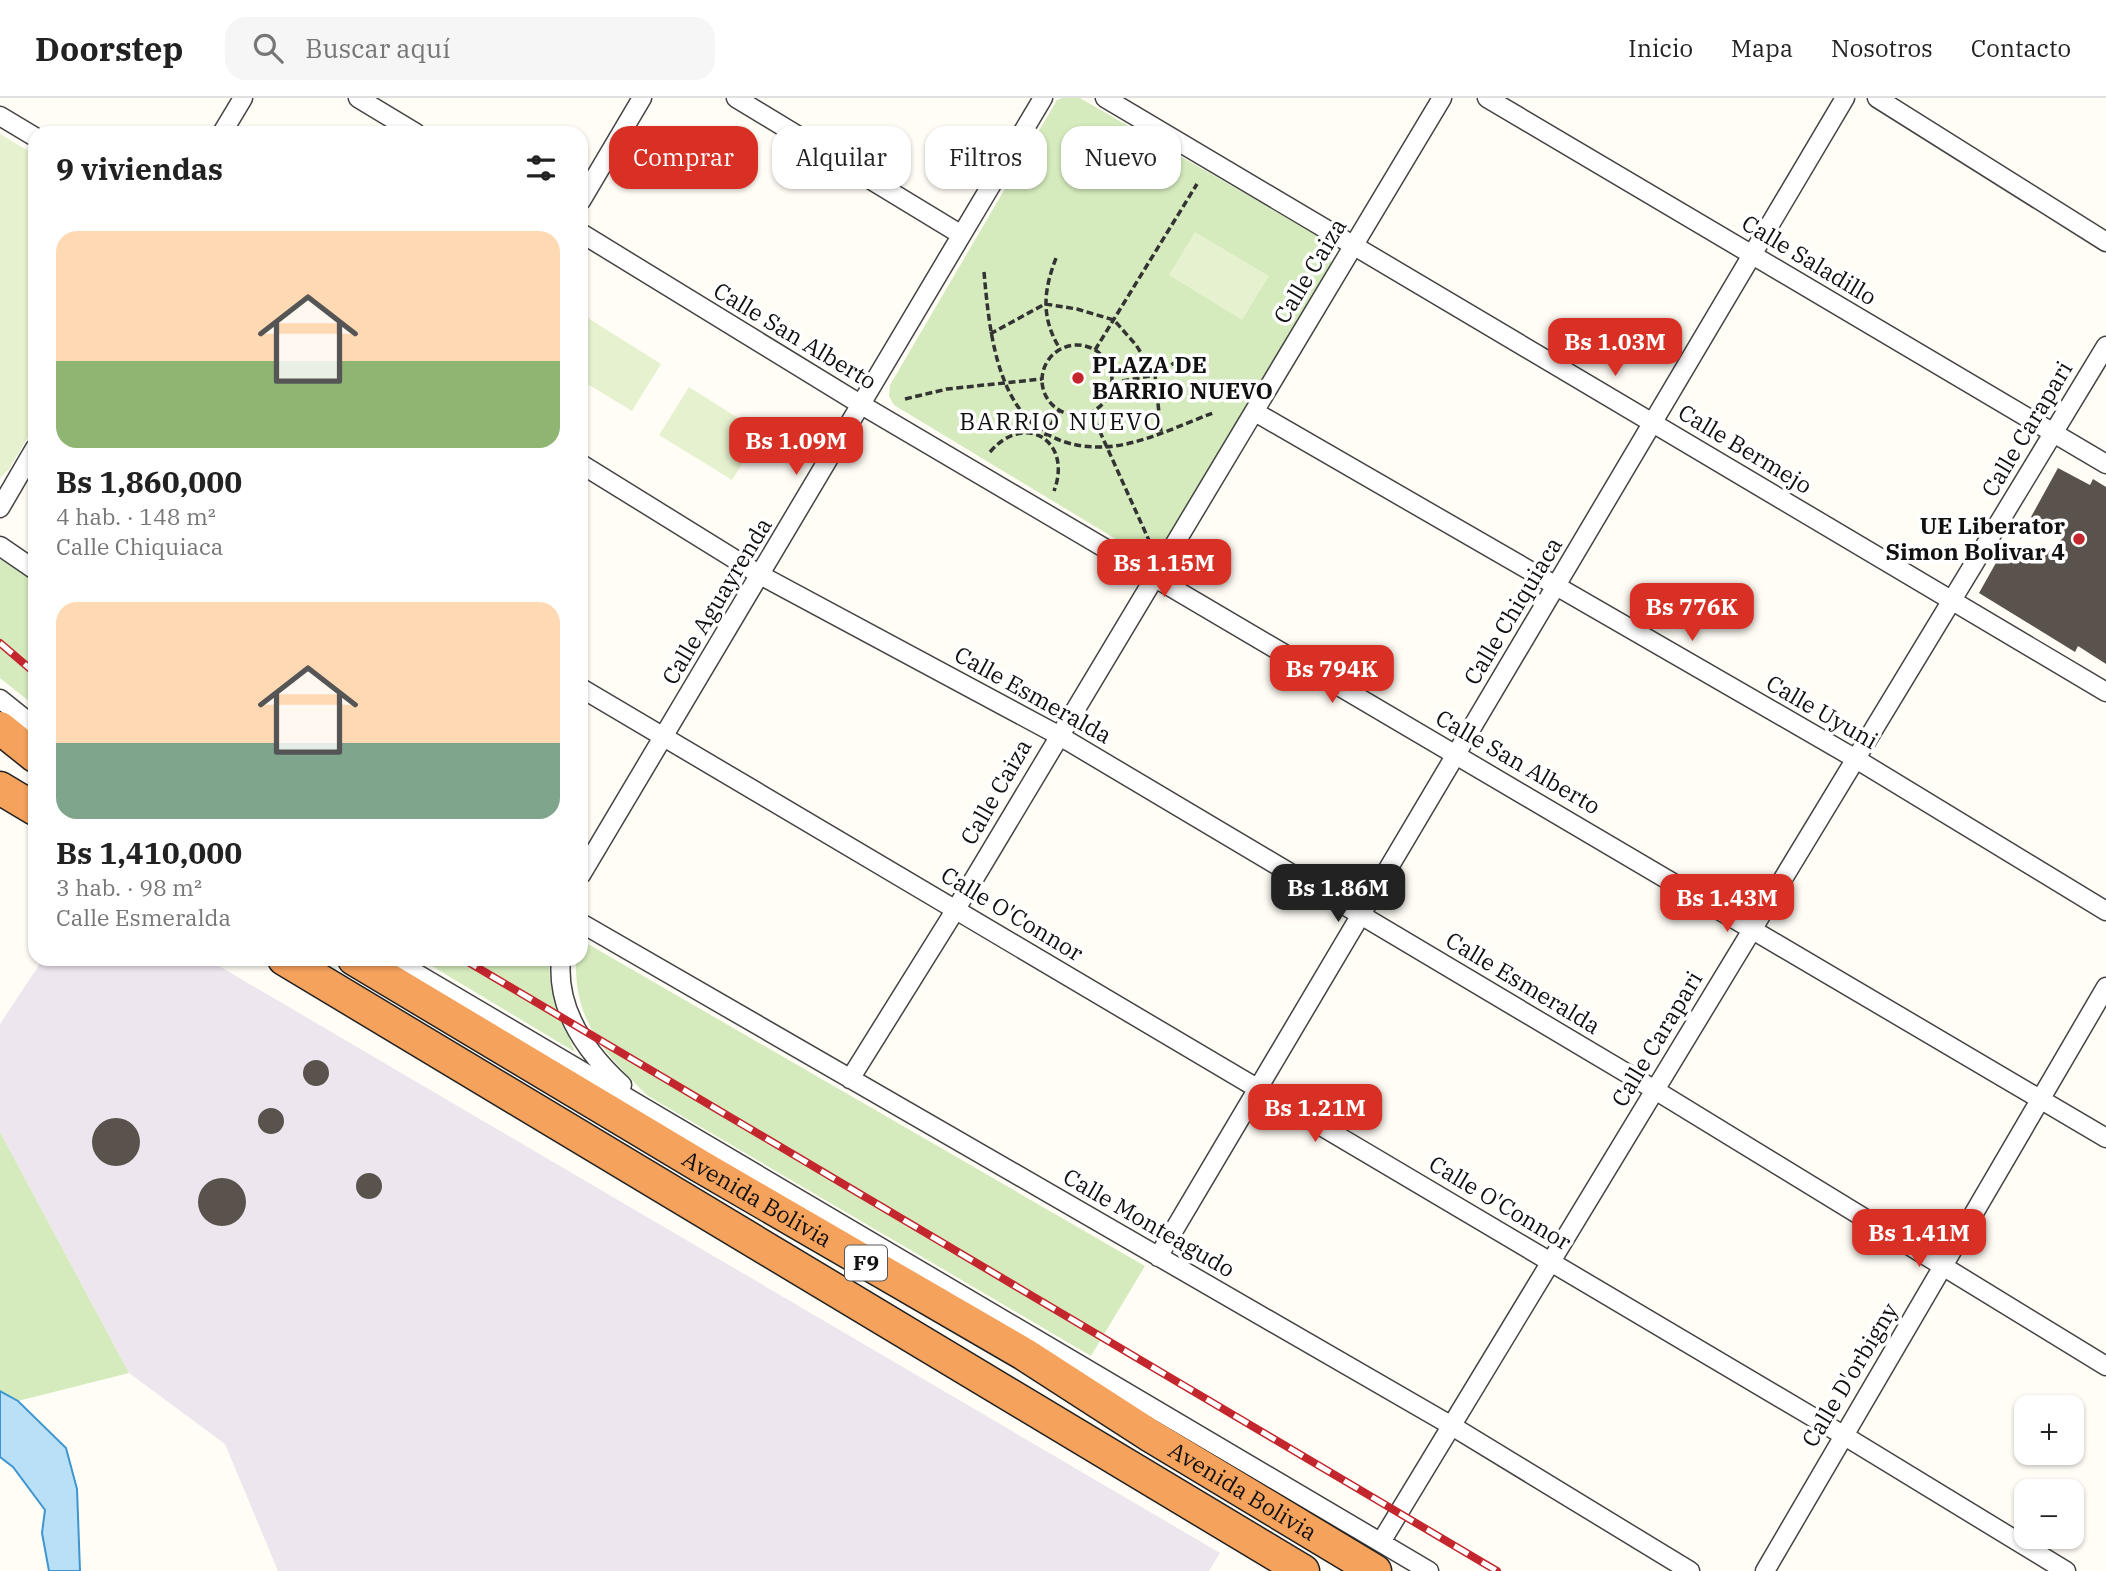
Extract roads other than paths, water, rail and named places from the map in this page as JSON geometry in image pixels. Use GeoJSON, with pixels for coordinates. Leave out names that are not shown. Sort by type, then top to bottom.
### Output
{"type":"FeatureCollection","features":[{"type":"Feature","properties":{"kind":"highway"},"geometry":{"type":"LineString","coordinates":[[0,728],[28,750]]}},
{"type":"Feature","properties":{"kind":"highway"},"geometry":{"type":"LineString","coordinates":[[0,788],[28,805]]}},
{"type":"Feature","properties":{"kind":"highway","name":"Avenida Bolivia"},"geometry":{"type":"LineString","coordinates":[[296,966],[1303,1571]]}},
{"type":"Feature","properties":{"kind":"highway","name":"Avenida Bolivia"},"geometry":{"type":"LineString","coordinates":[[366,966],[700,1166],[1024,1354],[1151,1436],[1378,1557]]}},
{"type":"Feature","properties":{"kind":"street"},"geometry":{"type":"LineString","coordinates":[[226,126],[243,98]]}},
{"type":"Feature","properties":{"kind":"street"},"geometry":{"type":"LineString","coordinates":[[358,98],[404,126]]}},
{"type":"Feature","properties":{"kind":"street"},"geometry":{"type":"LineString","coordinates":[[588,189],[642,98]]}},
{"type":"Feature","properties":{"kind":"street"},"geometry":{"type":"LineString","coordinates":[[736,98],[960,234]]}},
{"type":"Feature","properties":{"kind":"street","name":"Calle Aguayrenda"},"geometry":{"type":"LineString","coordinates":[[588,864],[762,576],[860,404],[1043,98]]}},
{"type":"Feature","properties":{"kind":"street","name":"Calle Bermejo"},"geometry":{"type":"LineString","coordinates":[[1105,98],[2106,692]]}},
{"type":"Feature","properties":{"kind":"street","name":"Calle Caiza"},"geometry":{"type":"LineString","coordinates":[[850,1079],[956,909],[1442,98]]}},
{"type":"Feature","properties":{"kind":"street","name":"Calle Saladillo"},"geometry":{"type":"LineString","coordinates":[[1487,98],[2106,464]]}},
{"type":"Feature","properties":{"kind":"street","name":"Calle Chiquiaca"},"geometry":{"type":"LineString","coordinates":[[1158,1257],[1845,98]]}},
{"type":"Feature","properties":{"kind":"street"},"geometry":{"type":"LineString","coordinates":[[1877,98],[2106,242]]}},
{"type":"Feature","properties":{"kind":"street"},"geometry":{"type":"LineString","coordinates":[[0,116],[28,133]]}},
{"type":"Feature","properties":{"kind":"street","name":"Calle San Alberto"},"geometry":{"type":"LineString","coordinates":[[588,237],[860,404],[2106,1138]]}},
{"type":"Feature","properties":{"kind":"street","name":"Calle Carapari"},"geometry":{"type":"LineString","coordinates":[[1378,1557],[1452,1426],[2106,346]]}},
{"type":"Feature","properties":{"kind":"street","name":"Calle Uyuni"},"geometry":{"type":"LineString","coordinates":[[1255,412],[1856,759],[2106,911]]}},
{"type":"Feature","properties":{"kind":"street"},"geometry":{"type":"LineString","coordinates":[[0,508],[28,460]]}},
{"type":"Feature","properties":{"kind":"street","name":"Calle Esmeralda"},"geometry":{"type":"LineString","coordinates":[[588,468],[762,576],[1058,735],[1655,1090],[2106,1366]]}},
{"type":"Feature","properties":{"kind":"street"},"geometry":{"type":"LineString","coordinates":[[0,546],[28,565]]}},
{"type":"Feature","properties":{"kind":"street","name":"Calle O'Connor"},"geometry":{"type":"LineString","coordinates":[[588,692],[1843,1435],[2066,1571]]}},
{"type":"Feature","properties":{"kind":"street"},"geometry":{"type":"LineString","coordinates":[[0,699],[28,721]]}},
{"type":"Feature","properties":{"kind":"street","name":"Calle Monteagudo"},"geometry":{"type":"LineString","coordinates":[[588,927],[1452,1426],[1690,1571]]}},
{"type":"Feature","properties":{"kind":"street"},"geometry":{"type":"LineString","coordinates":[[404,966],[645,1107],[1378,1557],[1429,1571]]}},
{"type":"Feature","properties":{"kind":"street"},"geometry":{"type":"LineString","coordinates":[[562,966],[570,1022],[596,1061],[645,1107]]}},
{"type":"Feature","properties":{"kind":"street","name":"Calle D'orbigny"},"geometry":{"type":"LineString","coordinates":[[1765,1571],[2106,987]]}},
{"type":"Feature","properties":{"kind":"water"},"geometry":{"type":"Polygon","coordinates":[[[0,1391],[18,1401],[66,1448],[77,1489],[80,1571],[49,1571],[42,1533],[45,1510],[13,1467],[0,1457],[0,1391]]]}},
{"type":"Feature","properties":{"kind":"railway"},"geometry":{"type":"LineString","coordinates":[[0,643],[28,667]]}},
{"type":"Feature","properties":{"kind":"railway"},"geometry":{"type":"LineString","coordinates":[[475,966],[1497,1571]]}},
{"type":"Feature","properties":{"kind":"place","name":"PLAZA DE BARRIO NUEVO"},"geometry":{"type":"Point","coordinates":[1078,378]}},
{"type":"Feature","properties":{"kind":"place","name":"UE Liberator Simon Bolivar 4"},"geometry":{"type":"Point","coordinates":[2079,539]}},
{"type":"Feature","properties":{"kind":"district","name":"BARRIO NUEVO"},"geometry":{"type":"Point","coordinates":[1061,422]}}]}
